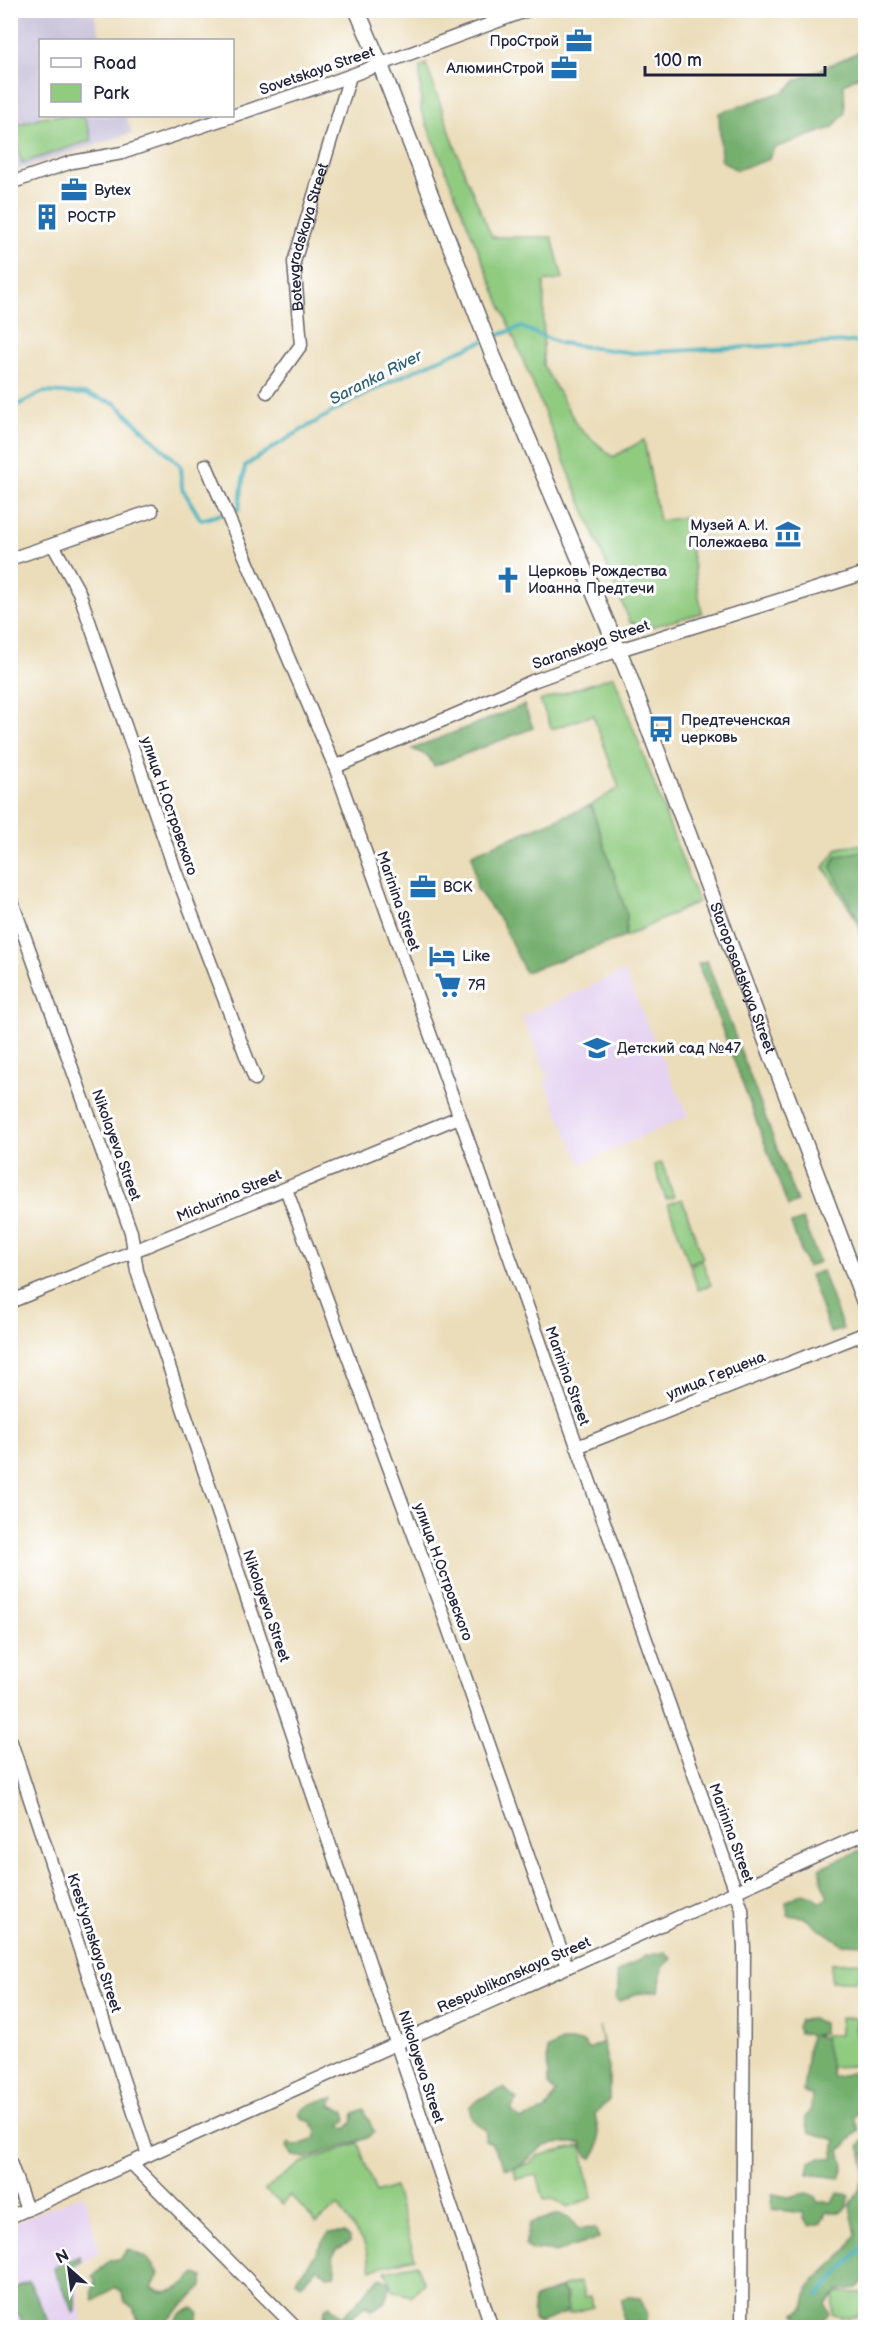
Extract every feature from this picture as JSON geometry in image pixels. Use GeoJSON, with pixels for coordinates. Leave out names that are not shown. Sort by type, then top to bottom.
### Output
{"type":"FeatureCollection","features":[{"type":"Feature","properties":{"kind":"main road"},"geometry":{"type":"LineString","coordinates":[[357,10],[493,356],[619,650]]}},
{"type":"Feature","properties":{"kind":"main road","name":"Staroposadskaya Street"},"geometry":{"type":"LineString","coordinates":[[619,650],[866,1306]]}},
{"type":"Feature","properties":{"kind":"street","name":"Sovetskaya Street"},"geometry":{"type":"LineString","coordinates":[[234,115],[350,76],[528,10]]}},
{"type":"Feature","properties":{"kind":"street","name":"Botevgradskaya Street"},"geometry":{"type":"LineString","coordinates":[[267,392],[301,345],[294,262],[350,76]]}},
{"type":"Feature","properties":{"kind":"street","name":"Sovetskaya Street"},"geometry":{"type":"LineString","coordinates":[[10,183],[72,162],[123,153],[229,117]]}},
{"type":"Feature","properties":{"kind":"street","name":"Marinina Street"},"geometry":{"type":"LineString","coordinates":[[206,465],[335,767],[744,1919],[742,2328]]}},
{"type":"Feature","properties":{"kind":"street"},"geometry":{"type":"LineString","coordinates":[[10,559],[152,511]]}},
{"type":"Feature","properties":{"kind":"street","name":"улица Н.Островского"},"geometry":{"type":"LineString","coordinates":[[53,545],[79,592],[176,873],[255,1079]]}},
{"type":"Feature","properties":{"kind":"street","name":"Saranskaya Street"},"geometry":{"type":"LineString","coordinates":[[335,767],[516,688],[619,650],[866,573]]}},
{"type":"Feature","properties":{"kind":"street","name":"Nikolayeva Street"},"geometry":{"type":"LineString","coordinates":[[10,896],[131,1232],[137,1271],[492,2328]]}},
{"type":"Feature","properties":{"kind":"street","name":"Michurina Street"},"geometry":{"type":"LineString","coordinates":[[10,1302],[459,1118]]}},
{"type":"Feature","properties":{"kind":"street","name":"улица Н.Островского"},"geometry":{"type":"LineString","coordinates":[[286,1188],[441,1608],[567,1967]]}},
{"type":"Feature","properties":{"kind":"street","name":"улица Герцена"},"geometry":{"type":"LineString","coordinates":[[577,1447],[866,1333]]}},
{"type":"Feature","properties":{"kind":"street","name":"Krest'yanskaya Street"},"geometry":{"type":"LineString","coordinates":[[10,1740],[148,2155]]}},
{"type":"Feature","properties":{"kind":"street","name":"Respublikanskaya Street"},"geometry":{"type":"LineString","coordinates":[[10,2217],[866,1833]]}},
{"type":"Feature","properties":{"kind":"street"},"geometry":{"type":"LineString","coordinates":[[10,2162],[27,2210]]}},
{"type":"Feature","properties":{"kind":"street"},"geometry":{"type":"LineString","coordinates":[[131,2163],[296,2328]]}},
{"type":"Feature","properties":{"kind":"shaded area"},"geometry":{"type":"Polygon","coordinates":[[[11,11],[93,11],[102,39],[39,39],[39,117],[126,117],[132,133],[11,172],[11,11]]]}},
{"type":"Feature","properties":{"kind":"shaded area","name":"Детский сад №47"},"geometry":{"type":"Polygon","coordinates":[[[624,971],[688,1116],[581,1164],[544,1081],[549,1078],[522,1017],[624,971]]]}},
{"type":"Feature","properties":{"kind":"shaded area"},"geometry":{"type":"Polygon","coordinates":[[[81,2195],[86,2199],[99,2253],[75,2268],[82,2327],[11,2327],[10,2225],[81,2195]]]}},
{"type":"Feature","properties":{"kind":"green space"},"geometry":{"type":"Polygon","coordinates":[[[865,49],[865,73],[844,84],[845,113],[832,128],[774,148],[768,160],[736,170],[721,160],[719,113],[785,91],[797,80],[865,49]]]}},
{"type":"Feature","properties":{"kind":"green space"},"geometry":{"type":"Polygon","coordinates":[[[426,64],[466,177],[492,237],[552,237],[563,279],[544,282],[543,365],[579,428],[613,457],[644,440],[659,521],[685,517],[702,613],[651,627],[630,622],[421,110],[420,67],[426,64]]]}},
{"type":"Feature","properties":{"kind":"green space"},"geometry":{"type":"Polygon","coordinates":[[[42,117],[84,117],[92,140],[22,163],[11,127],[42,117]]]}},
{"type":"Feature","properties":{"kind":"green space"},"geometry":{"type":"Polygon","coordinates":[[[614,676],[698,902],[625,937],[627,915],[591,805],[619,788],[593,715],[552,729],[540,701],[614,676]]]}},
{"type":"Feature","properties":{"kind":"green space"},"geometry":{"type":"Polygon","coordinates":[[[524,705],[533,728],[434,766],[428,756],[412,749],[524,705]]]}},
{"type":"Feature","properties":{"kind":"green space"},"geometry":{"type":"Polygon","coordinates":[[[591,805],[627,915],[625,937],[525,972],[502,923],[477,889],[472,854],[591,805]]]}},
{"type":"Feature","properties":{"kind":"green space"},"geometry":{"type":"Polygon","coordinates":[[[865,844],[865,962],[859,924],[824,867],[838,848],[865,844]]]}},
{"type":"Feature","properties":{"kind":"green space"},"geometry":{"type":"Polygon","coordinates":[[[866,850],[865,954],[860,924],[831,867],[836,857],[866,850]]]}},
{"type":"Feature","properties":{"kind":"green space"},"geometry":{"type":"Polygon","coordinates":[[[707,961],[797,1202],[788,1206],[698,964],[707,961]]]}},
{"type":"Feature","properties":{"kind":"green space"},"geometry":{"type":"Polygon","coordinates":[[[662,1163],[674,1197],[666,1199],[654,1165],[662,1163]]]}},
{"type":"Feature","properties":{"kind":"green space"},"geometry":{"type":"Polygon","coordinates":[[[682,1199],[703,1258],[689,1263],[668,1204],[682,1199]]]}},
{"type":"Feature","properties":{"kind":"green space"},"geometry":{"type":"Polygon","coordinates":[[[803,1220],[819,1262],[807,1267],[791,1224],[803,1220]]]}},
{"type":"Feature","properties":{"kind":"green space"},"geometry":{"type":"Polygon","coordinates":[[[702,1260],[711,1285],[698,1290],[690,1265],[702,1260]]]}},
{"type":"Feature","properties":{"kind":"green space"},"geometry":{"type":"Polygon","coordinates":[[[822,1271],[843,1329],[830,1333],[810,1275],[822,1271]]]}},
{"type":"Feature","properties":{"kind":"green space"},"geometry":{"type":"Polygon","coordinates":[[[865,1848],[865,1945],[842,1944],[803,1917],[788,1915],[786,1902],[802,1893],[813,1896],[821,1903],[828,1897],[822,1883],[820,1868],[865,1848]]]}},
{"type":"Feature","properties":{"kind":"green space"},"geometry":{"type":"Polygon","coordinates":[[[665,1952],[672,1959],[662,1968],[659,1991],[635,1994],[619,2002],[615,1998],[619,1987],[616,1973],[645,1956],[665,1952]]]}},
{"type":"Feature","properties":{"kind":"green space"},"geometry":{"type":"Polygon","coordinates":[[[865,1962],[865,1981],[831,1981],[831,1963],[865,1962]]]}},
{"type":"Feature","properties":{"kind":"green space"},"geometry":{"type":"Polygon","coordinates":[[[865,2008],[865,2063],[855,2028],[865,2008]]]}},
{"type":"Feature","properties":{"kind":"green space"},"geometry":{"type":"Polygon","coordinates":[[[840,2018],[856,2018],[858,2066],[825,2067],[824,2035],[840,2035],[840,2018]]]}},
{"type":"Feature","properties":{"kind":"green space"},"geometry":{"type":"Polygon","coordinates":[[[812,2019],[823,2023],[823,2033],[814,2035],[824,2038],[833,2077],[863,2070],[865,2075],[865,2094],[854,2118],[859,2130],[840,2151],[844,2166],[840,2178],[808,2174],[810,2162],[820,2158],[833,2159],[836,2140],[809,2132],[805,2118],[811,2109],[812,2095],[803,2092],[810,2035],[799,2033],[797,2026],[800,2020],[812,2019]]]}},
{"type":"Feature","properties":{"kind":"green space"},"geometry":{"type":"Polygon","coordinates":[[[561,2042],[583,2042],[589,2049],[603,2042],[609,2068],[609,2100],[595,2114],[599,2142],[593,2158],[587,2156],[581,2143],[554,2144],[541,2149],[517,2167],[505,2168],[491,2143],[485,2140],[486,2131],[472,2119],[469,2107],[479,2099],[504,2088],[517,2100],[511,2110],[521,2120],[545,2111],[556,2093],[548,2085],[547,2050],[561,2042]]]}},
{"type":"Feature","properties":{"kind":"green space"},"geometry":{"type":"Polygon","coordinates":[[[334,2098],[331,2106],[345,2112],[347,2120],[341,2125],[346,2129],[353,2122],[354,2113],[364,2109],[374,2132],[367,2138],[307,2158],[293,2156],[287,2147],[289,2142],[296,2146],[315,2139],[317,2131],[311,2122],[302,2119],[299,2114],[310,2105],[334,2098]]]}},
{"type":"Feature","properties":{"kind":"green space"},"geometry":{"type":"Polygon","coordinates":[[[865,2138],[864,2282],[857,2288],[839,2290],[826,2304],[830,2315],[819,2324],[803,2322],[795,2314],[804,2309],[809,2286],[847,2250],[856,2234],[850,2206],[864,2178],[864,2164],[859,2146],[865,2138]]]}},
{"type":"Feature","properties":{"kind":"green space"},"geometry":{"type":"Polygon","coordinates":[[[358,2143],[376,2193],[394,2187],[415,2258],[371,2269],[365,2246],[338,2205],[317,2223],[290,2195],[283,2204],[264,2190],[301,2163],[358,2143]]]}},
{"type":"Feature","properties":{"kind":"green space"},"geometry":{"type":"Polygon","coordinates":[[[581,2146],[592,2198],[567,2207],[554,2199],[544,2200],[537,2175],[516,2179],[514,2169],[530,2163],[537,2156],[581,2146]]]}},
{"type":"Feature","properties":{"kind":"green space"},"geometry":{"type":"Polygon","coordinates":[[[806,2193],[815,2196],[817,2202],[832,2202],[838,2193],[850,2195],[847,2207],[841,2212],[826,2212],[821,2223],[810,2226],[804,2219],[804,2213],[771,2209],[772,2194],[789,2197],[806,2193]]]}},
{"type":"Feature","properties":{"kind":"green space"},"geometry":{"type":"Polygon","coordinates":[[[559,2214],[570,2219],[578,2229],[595,2228],[599,2238],[555,2253],[543,2249],[531,2251],[525,2245],[530,2223],[559,2214]]]}},
{"type":"Feature","properties":{"kind":"green space"},"geometry":{"type":"Polygon","coordinates":[[[329,2233],[344,2233],[350,2237],[350,2242],[337,2249],[332,2257],[336,2267],[335,2275],[327,2276],[318,2268],[301,2284],[296,2280],[329,2233]]]}},
{"type":"Feature","properties":{"kind":"green space"},"geometry":{"type":"Polygon","coordinates":[[[128,2249],[148,2259],[159,2274],[152,2288],[159,2291],[176,2289],[196,2274],[203,2277],[203,2287],[160,2327],[140,2327],[134,2308],[125,2303],[123,2293],[115,2287],[94,2301],[93,2277],[110,2260],[120,2259],[128,2249]]]}},
{"type":"Feature","properties":{"kind":"green space"},"geometry":{"type":"Polygon","coordinates":[[[79,2256],[81,2261],[73,2267],[76,2310],[74,2313],[53,2268],[79,2256]]]}},
{"type":"Feature","properties":{"kind":"green space"},"geometry":{"type":"Polygon","coordinates":[[[417,2264],[424,2283],[411,2296],[394,2291],[385,2271],[417,2264]]]}},
{"type":"Feature","properties":{"kind":"green space"},"geometry":{"type":"Polygon","coordinates":[[[380,2278],[391,2283],[386,2301],[372,2310],[365,2306],[349,2319],[346,2326],[335,2325],[324,2319],[325,2309],[329,2305],[342,2316],[380,2278]]]}},
{"type":"Feature","properties":{"kind":"green space"},"geometry":{"type":"Polygon","coordinates":[[[29,2281],[51,2327],[29,2327],[21,2324],[21,2317],[12,2309],[11,2290],[29,2281]]]}},
{"type":"Feature","properties":{"kind":"green space"},"geometry":{"type":"Polygon","coordinates":[[[580,2282],[585,2297],[591,2296],[593,2307],[568,2314],[567,2294],[561,2287],[580,2282]]]}},
{"type":"Feature","properties":{"kind":"green space"},"geometry":{"type":"Polygon","coordinates":[[[560,2288],[565,2294],[566,2313],[539,2323],[534,2320],[533,2299],[560,2288]]]}},
{"type":"Feature","properties":{"kind":"green space"},"geometry":{"type":"Polygon","coordinates":[[[834,2292],[865,2293],[861,2313],[854,2317],[833,2316],[834,2292]]]}},
{"type":"Feature","properties":{"kind":"green space"},"geometry":{"type":"Polygon","coordinates":[[[640,2298],[648,2315],[646,2323],[623,2322],[622,2299],[640,2298]]]}},
{"type":"Feature","properties":{"kind":"green space"},"geometry":{"type":"Polygon","coordinates":[[[193,2308],[199,2314],[196,2322],[185,2323],[182,2327],[170,2327],[182,2313],[193,2308]]]}},
{"type":"Feature","properties":{"kind":"waterway","name":"Saranka River"},"geometry":{"type":"LineString","coordinates":[[491,338],[521,327],[559,343],[633,353],[866,341]]}},
{"type":"Feature","properties":{"kind":"waterway","name":"Saranka River"},"geometry":{"type":"LineString","coordinates":[[10,409],[43,392],[85,394],[115,403],[181,466],[182,488],[201,520],[239,509],[245,466],[273,448],[391,381],[484,341]]}},
{"type":"Feature","properties":{"kind":"waterway"},"geometry":{"type":"LineString","coordinates":[[818,2296],[866,2243]]}},
{"type":"Feature","properties":{"kind":"place","name":"ПроСтрой"},"geometry":{"type":"Point","coordinates":[579,41]}},
{"type":"Feature","properties":{"kind":"place","name":"АлюминСтрой"},"geometry":{"type":"Point","coordinates":[564,68]}},
{"type":"Feature","properties":{"kind":"place","name":"Byteх"},"geometry":{"type":"Point","coordinates":[74,190]}},
{"type":"Feature","properties":{"kind":"place","name":"РОСТР"},"geometry":{"type":"Point","coordinates":[47,217]}},
{"type":"Feature","properties":{"kind":"place","name":"Музей А. И. Полежаева"},"geometry":{"type":"Point","coordinates":[788,534]}},
{"type":"Feature","properties":{"kind":"place","name":"Церковь Рождества Иоанна Предтечи"},"geometry":{"type":"Point","coordinates":[508,580]}},
{"type":"Feature","properties":{"kind":"place","name":"Предтеченская церковь"},"geometry":{"type":"Point","coordinates":[661,729]}},
{"type":"Feature","properties":{"kind":"place","name":"ВСК"},"geometry":{"type":"Point","coordinates":[423,887]}},
{"type":"Feature","properties":{"kind":"place","name":"Like"},"geometry":{"type":"Point","coordinates":[442,956]}},
{"type":"Feature","properties":{"kind":"place","name":"7Я"},"geometry":{"type":"Point","coordinates":[448,985]}},
{"type":"Feature","properties":{"kind":"place","name":"Детский сад №47"},"geometry":{"type":"Point","coordinates":[597,1048]}}]}
